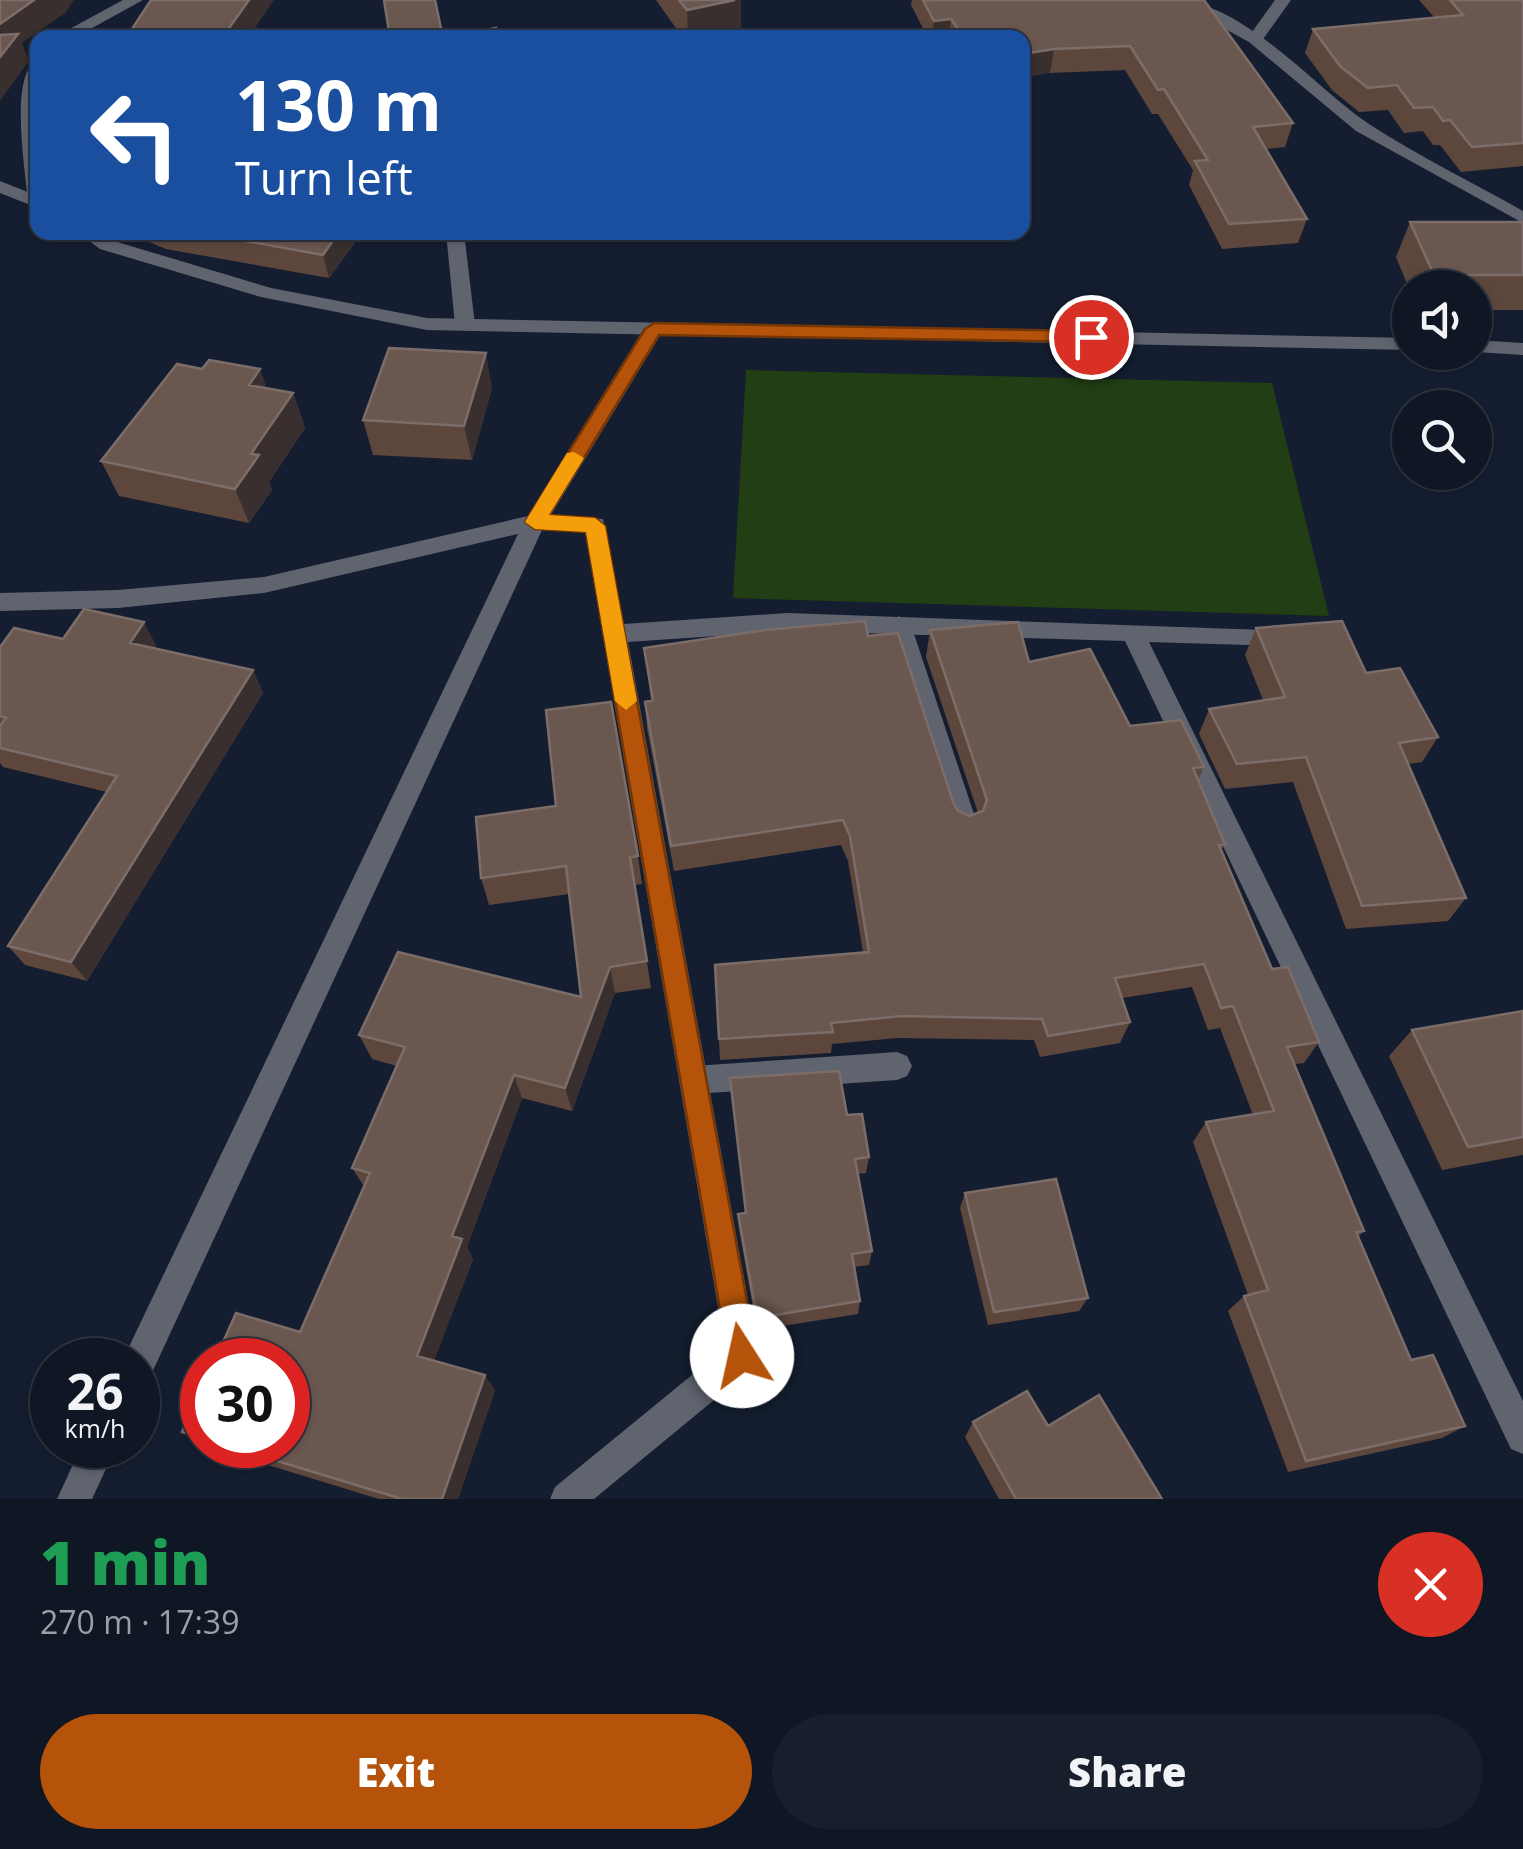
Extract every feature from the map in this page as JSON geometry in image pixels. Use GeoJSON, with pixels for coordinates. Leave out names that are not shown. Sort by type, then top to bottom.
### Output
{"type":"FeatureCollection","features":[{"type":"Feature","properties":{"kind":"street"},"geometry":{"type":"LineString","coordinates":[[76,30],[134,0]]}},
{"type":"Feature","properties":{"kind":"street"},"geometry":{"type":"LineString","coordinates":[[1180,0],[1255,39],[1362,127],[1523,218]]}},
{"type":"Feature","properties":{"kind":"street"},"geometry":{"type":"LineString","coordinates":[[1255,39],[1282,0]]}},
{"type":"Feature","properties":{"kind":"street"},"geometry":{"type":"LineString","coordinates":[[30,86],[30,116]]}},
{"type":"Feature","properties":{"kind":"street"},"geometry":{"type":"LineString","coordinates":[[0,186],[30,200]]}},
{"type":"Feature","properties":{"kind":"street"},"geometry":{"type":"LineString","coordinates":[[98,240],[268,293],[426,324],[1392,344]]}},
{"type":"Feature","properties":{"kind":"street"},"geometry":{"type":"LineString","coordinates":[[457,240],[464,325]]}},
{"type":"Feature","properties":{"kind":"street"},"geometry":{"type":"LineString","coordinates":[[151,1338],[535,522],[654,329]]}},
{"type":"Feature","properties":{"kind":"street"},"geometry":{"type":"LineString","coordinates":[[1492,347],[1523,349]]}},
{"type":"Feature","properties":{"kind":"street"},"geometry":{"type":"LineString","coordinates":[[0,602],[118,599],[264,586],[535,522],[595,526],[742,1356],[567,1499]]}},
{"type":"Feature","properties":{"kind":"street"},"geometry":{"type":"LineString","coordinates":[[614,634],[788,622],[1304,638]]}},
{"type":"Feature","properties":{"kind":"street"},"geometry":{"type":"LineString","coordinates":[[899,626],[965,826]]}},
{"type":"Feature","properties":{"kind":"street"},"geometry":{"type":"LineString","coordinates":[[1133,633],[1523,1437]]}},
{"type":"Feature","properties":{"kind":"street"},"geometry":{"type":"LineString","coordinates":[[694,1080],[897,1066]]}},
{"type":"Feature","properties":{"kind":"street"},"geometry":{"type":"LineString","coordinates":[[74,1499],[89,1468]]}},
{"type":"Feature","properties":{"kind":"green space"},"geometry":{"type":"Polygon","coordinates":[[[746,370],[1272,383],[1329,616],[733,598],[746,370]]]}},
{"type":"Feature","properties":{"kind":"building"},"geometry":{"type":"Polygon","coordinates":[[[0,0],[34,0],[0,24],[0,0]]]}},
{"type":"Feature","properties":{"kind":"building"},"geometry":{"type":"Polygon","coordinates":[[[151,0],[249,0],[228,30],[119,30],[132,29],[151,0]]]}},
{"type":"Feature","properties":{"kind":"building"},"geometry":{"type":"Polygon","coordinates":[[[384,0],[435,0],[441,30],[389,30],[384,0]]]}},
{"type":"Feature","properties":{"kind":"building"},"geometry":{"type":"Polygon","coordinates":[[[679,0],[735,0],[687,10],[679,0]]]}},
{"type":"Feature","properties":{"kind":"building"},"geometry":{"type":"Polygon","coordinates":[[[923,0],[1204,0],[1293,123],[1253,127],[1307,219],[1229,224],[1195,161],[1208,160],[1164,89],[1158,90],[1130,46],[1030,53],[1030,30],[959,30],[951,19],[934,21],[923,0]]]}},
{"type":"Feature","properties":{"kind":"building"},"geometry":{"type":"Polygon","coordinates":[[[1450,0],[1523,0],[1523,143],[1472,147],[1450,120],[1443,121],[1433,107],[1414,108],[1397,85],[1368,88],[1340,66],[1313,29],[1463,15],[1450,0]]]}},
{"type":"Feature","properties":{"kind":"building"},"geometry":{"type":"Polygon","coordinates":[[[18,34],[0,57],[0,35],[18,34]]]}},
{"type":"Feature","properties":{"kind":"building"},"geometry":{"type":"Polygon","coordinates":[[[1410,222],[1523,222],[1523,275],[1492,275],[1492,270],[1432,270],[1410,222]]]}},
{"type":"Feature","properties":{"kind":"building"},"geometry":{"type":"Polygon","coordinates":[[[240,240],[333,240],[323,255],[240,240]]]}},
{"type":"Feature","properties":{"kind":"building"},"geometry":{"type":"Polygon","coordinates":[[[389,348],[486,353],[464,426],[363,420],[389,348]]]}},
{"type":"Feature","properties":{"kind":"building"},"geometry":{"type":"Polygon","coordinates":[[[209,360],[260,369],[249,385],[293,393],[251,454],[259,455],[235,489],[101,461],[177,364],[202,369],[209,360]]]}},
{"type":"Feature","properties":{"kind":"building"},"geometry":{"type":"Polygon","coordinates":[[[84,609],[144,622],[130,643],[253,670],[71,962],[8,946],[117,776],[0,748],[0,726],[6,718],[0,716],[0,647],[14,628],[63,639],[84,609]]]}},
{"type":"Feature","properties":{"kind":"building"},"geometry":{"type":"Polygon","coordinates":[[[865,621],[868,636],[898,633],[953,802],[958,811],[969,816],[983,811],[987,800],[930,630],[1018,622],[1029,662],[1090,649],[1130,726],[1181,720],[1204,767],[1193,768],[1225,844],[1219,845],[1272,969],[1288,967],[1319,1042],[1287,1047],[1364,1231],[1356,1232],[1411,1360],[1433,1355],[1465,1426],[1306,1461],[1244,1296],[1268,1290],[1206,1122],[1274,1111],[1233,1006],[1221,1008],[1204,964],[1115,978],[1130,1022],[1048,1036],[1042,1019],[902,1016],[831,1023],[833,1032],[719,1039],[715,965],[869,952],[850,836],[843,820],[671,846],[645,702],[653,700],[644,648],[765,630],[865,621]]]}},
{"type":"Feature","properties":{"kind":"building"},"geometry":{"type":"Polygon","coordinates":[[[1342,621],[1366,673],[1400,668],[1438,737],[1399,743],[1466,898],[1362,906],[1306,757],[1237,764],[1209,709],[1285,697],[1256,628],[1342,621]]]}},
{"type":"Feature","properties":{"kind":"building"},"geometry":{"type":"Polygon","coordinates":[[[611,702],[638,856],[630,857],[647,961],[610,967],[565,1088],[514,1075],[452,1236],[462,1239],[417,1356],[485,1375],[442,1499],[402,1499],[300,1468],[310,1468],[310,1338],[225,1338],[236,1313],[300,1332],[370,1173],[352,1168],[405,1047],[359,1035],[398,952],[581,997],[566,866],[481,878],[476,817],[556,806],[546,710],[611,702]]]}},
{"type":"Feature","properties":{"kind":"building"},"geometry":{"type":"Polygon","coordinates":[[[1523,1011],[1523,1137],[1468,1147],[1412,1030],[1523,1011]]]}},
{"type":"Feature","properties":{"kind":"building"},"geometry":{"type":"Polygon","coordinates":[[[839,1071],[847,1115],[862,1114],[869,1157],[855,1159],[872,1251],[852,1254],[860,1301],[757,1318],[738,1214],[746,1213],[730,1078],[839,1071]]]}},
{"type":"Feature","properties":{"kind":"building"},"geometry":{"type":"Polygon","coordinates":[[[1056,1179],[1088,1298],[994,1312],[965,1193],[1056,1179]]]}},
{"type":"Feature","properties":{"kind":"building"},"geometry":{"type":"Polygon","coordinates":[[[1027,1391],[1048,1426],[1099,1395],[1162,1499],[1016,1499],[973,1422],[1027,1391]]]}},
{"type":"Feature","properties":{"kind":"slow traffic"},"geometry":{"type":"LineString","coordinates":[[574,458],[535,522],[595,526],[626,701]]}},
{"type":"Feature","properties":{"kind":"route"},"geometry":{"type":"LineString","coordinates":[[742,1356],[595,526],[535,522],[654,329],[1091,337]]}}]}
